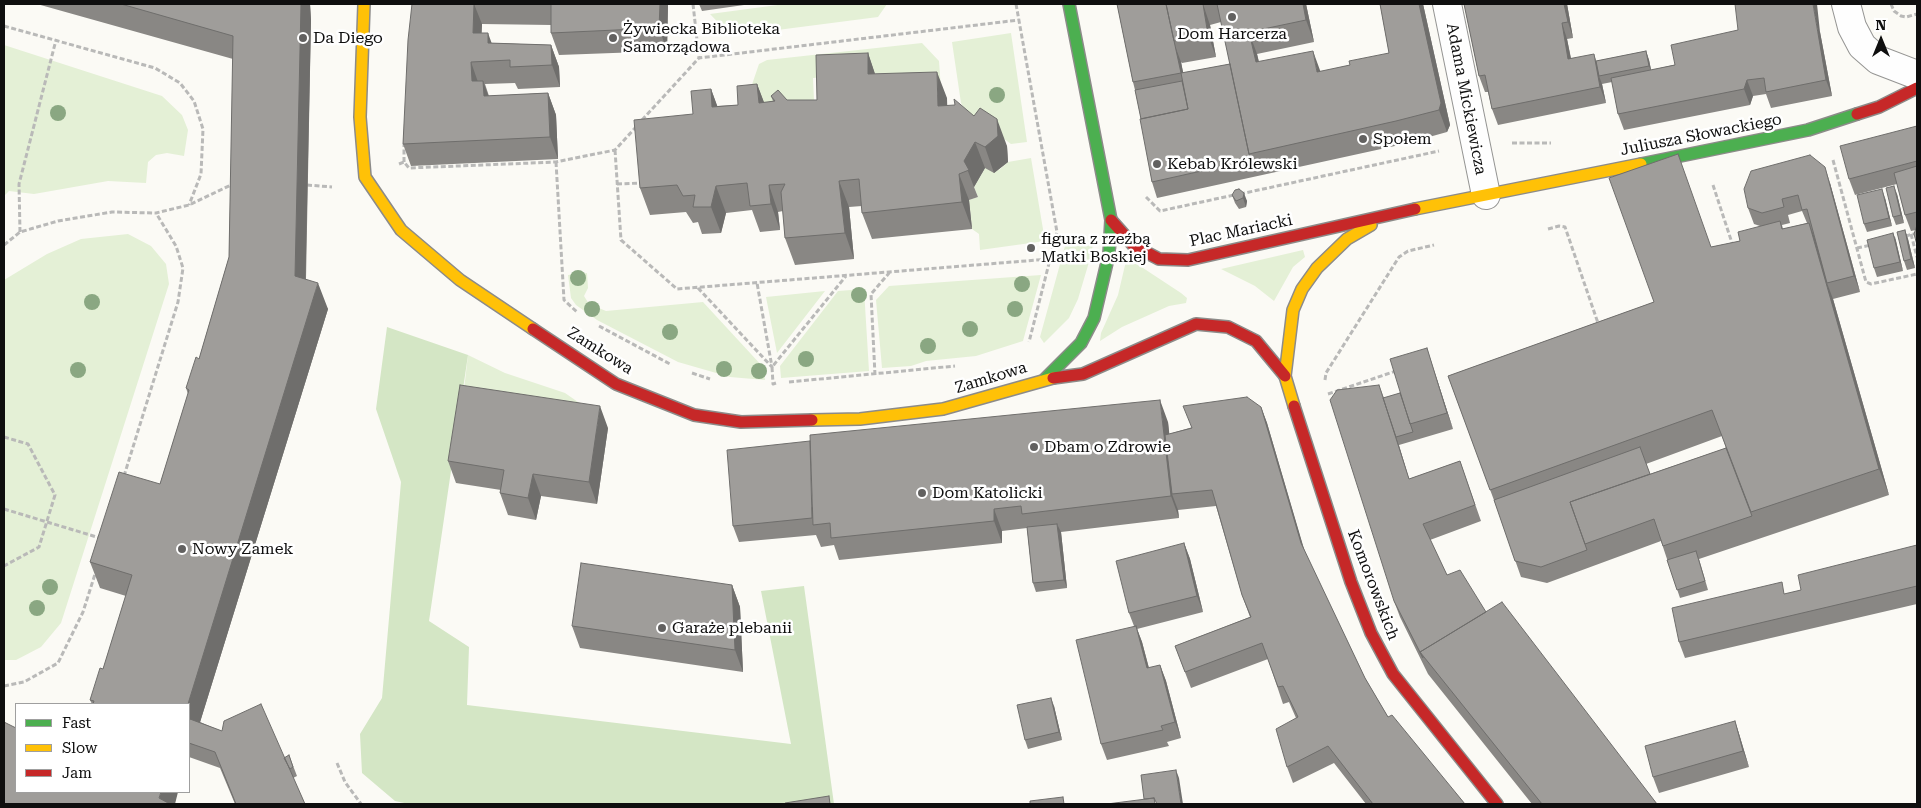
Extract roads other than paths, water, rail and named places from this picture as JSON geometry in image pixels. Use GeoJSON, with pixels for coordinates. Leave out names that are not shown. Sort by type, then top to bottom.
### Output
{"type":"FeatureCollection","features":[{"type":"Feature","properties":{"kind":"street","name":"Zamkowa"},"geometry":{"type":"LineString","coordinates":[[364,4],[360,117],[364,177],[400,230],[460,280],[616,384],[694,415],[741,422],[860,419],[943,409],[1045,379],[1083,374],[1196,324],[1228,327],[1256,341],[1285,376]]}},
{"type":"Feature","properties":{"kind":"street","name":"Zamkowa"},"geometry":{"type":"LineString","coordinates":[[1045,379],[1081,343],[1094,318],[1109,254],[1111,220],[1069,4]]}},
{"type":"Feature","properties":{"kind":"street","name":"Adama Mickiewicza"},"geometry":{"type":"LineString","coordinates":[[1447,4],[1486,195]]}},
{"type":"Feature","properties":{"kind":"street"},"geometry":{"type":"LineString","coordinates":[[1846,4],[1852,27],[1862,46],[1878,60],[1917,76]]}},
{"type":"Feature","properties":{"kind":"street","name":"Juliusza Słowackiego"},"geometry":{"type":"LineString","coordinates":[[1486,195],[1808,130],[1879,107],[1917,88]]}},
{"type":"Feature","properties":{"kind":"street","name":"Plac Mariacki"},"geometry":{"type":"LineString","coordinates":[[1111,220],[1134,246],[1159,259],[1188,260],[1390,214],[1486,195]]}},
{"type":"Feature","properties":{"kind":"street","name":"Plac Mariacki"},"geometry":{"type":"LineString","coordinates":[[1285,376],[1293,310],[1302,288],[1317,268],[1347,239],[1390,214]]}},
{"type":"Feature","properties":{"kind":"street","name":"Komorowskich"},"geometry":{"type":"LineString","coordinates":[[1285,376],[1351,582],[1371,633],[1393,674],[1497,804]]}},
{"type":"Feature","properties":{"kind":"place","name":"Dom Harcerza"},"geometry":{"type":"Point","coordinates":[1232,17]}},
{"type":"Feature","properties":{"kind":"place","name":"Da Diego"},"geometry":{"type":"Point","coordinates":[303,38]}},
{"type":"Feature","properties":{"kind":"place","name":"Żywiecka Biblioteka Samorządowa"},"geometry":{"type":"Point","coordinates":[613,38]}},
{"type":"Feature","properties":{"kind":"place","name":"Społem"},"geometry":{"type":"Point","coordinates":[1363,139]}},
{"type":"Feature","properties":{"kind":"place","name":"Kebab Królewski"},"geometry":{"type":"Point","coordinates":[1157,164]}},
{"type":"Feature","properties":{"kind":"place","name":"figura z rzeźbą Matki Boskiej"},"geometry":{"type":"Point","coordinates":[1031,248]}},
{"type":"Feature","properties":{"kind":"place","name":"Dbam o Zdrowie"},"geometry":{"type":"Point","coordinates":[1034,447]}},
{"type":"Feature","properties":{"kind":"place","name":"Dom Katolicki"},"geometry":{"type":"Point","coordinates":[922,493]}},
{"type":"Feature","properties":{"kind":"place","name":"Nowy Zamek"},"geometry":{"type":"Point","coordinates":[182,549]}},
{"type":"Feature","properties":{"kind":"place","name":"Garaże plebanii"},"geometry":{"type":"Point","coordinates":[662,628]}}]}
